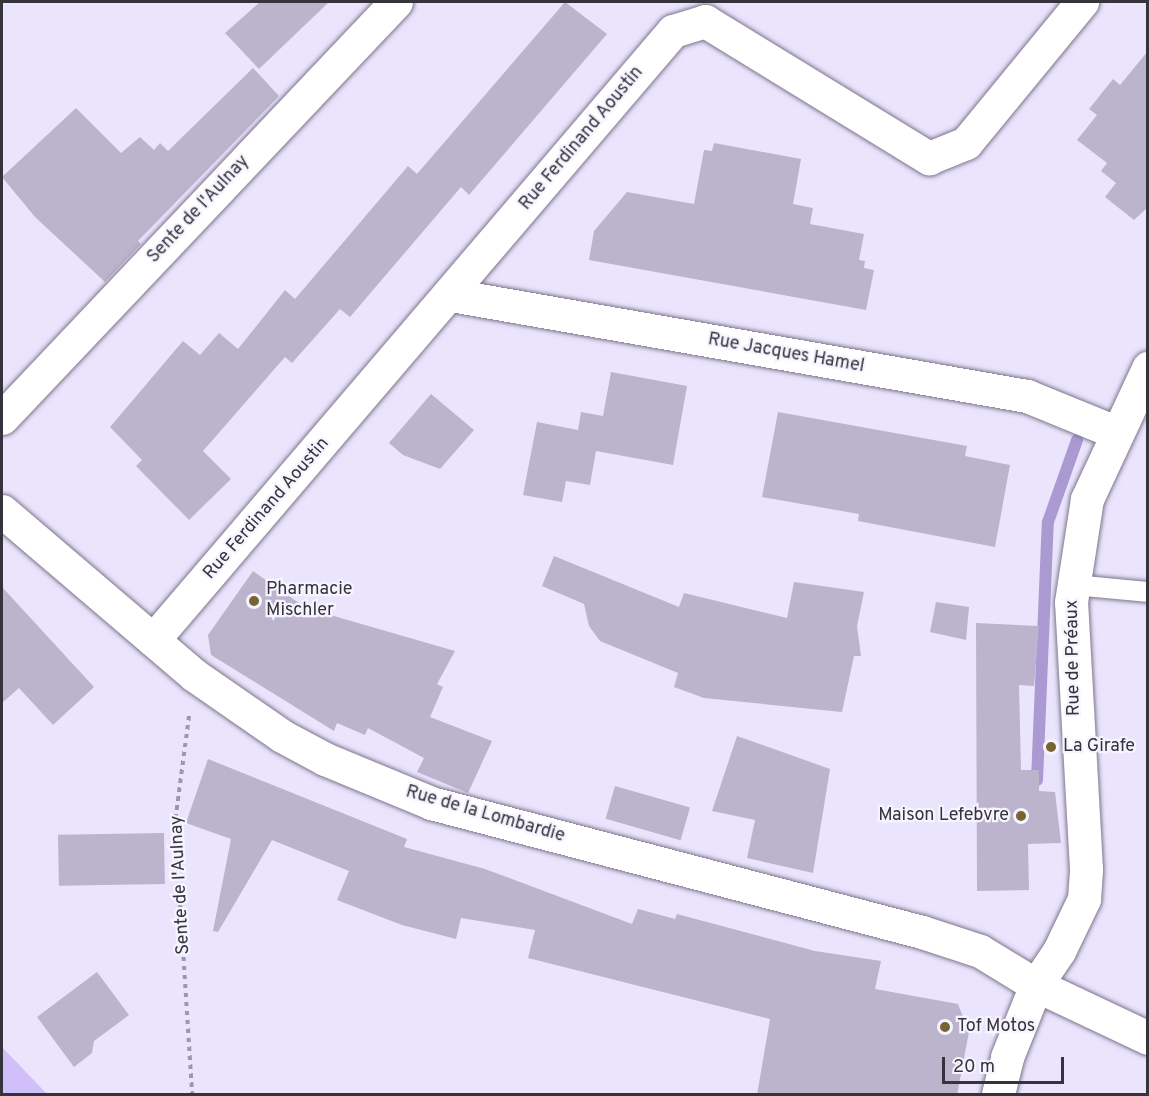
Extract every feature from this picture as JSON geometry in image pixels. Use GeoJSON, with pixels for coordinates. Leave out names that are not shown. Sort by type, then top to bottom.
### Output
{"type":"FeatureCollection","features":[{"type":"Feature","properties":{"kind":"street","name":"Sente de l'Aulnay"},"geometry":{"type":"LineString","coordinates":[[2,418],[396,2]]}},
{"type":"Feature","properties":{"kind":"street","name":"Rue Ferdinand Aoustin"},"geometry":{"type":"LineString","coordinates":[[153,640],[451,295],[673,31],[705,21],[929,158],[966,143],[1082,2]]}},
{"type":"Feature","properties":{"kind":"street","name":"Rue Jacques Hamel"},"geometry":{"type":"LineString","coordinates":[[451,295],[1027,396],[1115,432]]}},
{"type":"Feature","properties":{"kind":"street","name":"Rue de Préaux"},"geometry":{"type":"LineString","coordinates":[[998,1095],[1007,1057],[1036,986],[1059,951],[1084,899],[1086,869],[1075,724],[1073,585],[1087,499],[1115,432],[1148,368]]}},
{"type":"Feature","properties":{"kind":"street","name":"Rue de la Lombardie"},"geometry":{"type":"LineString","coordinates":[[2,511],[194,675],[282,736],[325,759],[431,803],[922,932],[980,951],[1036,986],[1148,1038]]}},
{"type":"Feature","properties":{"kind":"lane"},"geometry":{"type":"LineString","coordinates":[[1073,585],[1148,592]]}},
{"type":"Feature","properties":{"kind":"path","name":"Sente de l'Aulnay"},"geometry":{"type":"LineString","coordinates":[[192,1095],[175,822],[194,675]]}},
{"type":"Feature","properties":{"kind":"shaded area"},"geometry":{"type":"Polygon","coordinates":[[[2,1047],[47,1094],[2,1094],[2,1047]]]}},
{"type":"Feature","properties":{"kind":"building"},"geometry":{"type":"Polygon","coordinates":[[[260,2],[329,2],[259,69],[225,33],[260,2]]]}},
{"type":"Feature","properties":{"kind":"building"},"geometry":{"type":"Polygon","coordinates":[[[565,2],[607,34],[469,195],[461,187],[350,317],[340,309],[292,363],[285,357],[203,451],[231,479],[189,520],[136,466],[142,460],[110,427],[183,341],[200,355],[219,333],[238,349],[285,290],[295,299],[408,166],[417,174],[565,2]]]}},
{"type":"Feature","properties":{"kind":"building"},"geometry":{"type":"Polygon","coordinates":[[[1148,51],[1148,207],[1134,220],[1105,197],[1116,183],[1101,171],[1107,163],[1077,140],[1097,115],[1089,109],[1113,79],[1120,85],[1148,51]]]}},
{"type":"Feature","properties":{"kind":"building"},"geometry":{"type":"Polygon","coordinates":[[[253,68],[279,96],[138,241],[141,244],[105,282],[35,217],[2,177],[76,108],[121,153],[140,137],[154,150],[160,143],[168,151],[253,68]]]}},
{"type":"Feature","properties":{"kind":"building"},"geometry":{"type":"Polygon","coordinates":[[[714,143],[801,159],[793,204],[813,208],[810,224],[864,234],[859,260],[865,261],[864,268],[874,270],[866,310],[589,260],[594,231],[627,192],[694,204],[704,150],[712,151],[714,143]]]}},
{"type":"Feature","properties":{"kind":"building"},"geometry":{"type":"Polygon","coordinates":[[[611,372],[687,386],[673,465],[596,451],[590,485],[566,481],[562,502],[523,495],[537,422],[578,430],[581,412],[603,416],[611,372]]]}},
{"type":"Feature","properties":{"kind":"building"},"geometry":{"type":"Polygon","coordinates":[[[431,394],[474,430],[440,469],[403,455],[389,443],[431,394]]]}},
{"type":"Feature","properties":{"kind":"building"},"geometry":{"type":"Polygon","coordinates":[[[778,412],[967,446],[965,456],[1010,465],[995,547],[858,521],[859,514],[762,497],[778,412]]]}},
{"type":"Feature","properties":{"kind":"building"},"geometry":{"type":"Polygon","coordinates":[[[554,556],[679,607],[684,593],[787,618],[794,582],[864,592],[857,626],[861,656],[854,656],[842,712],[704,698],[674,687],[678,673],[600,641],[589,626],[584,604],[542,586],[554,556]]]}},
{"type":"Feature","properties":{"kind":"building"},"geometry":{"type":"Polygon","coordinates":[[[253,571],[306,608],[455,651],[437,684],[443,687],[430,717],[492,741],[468,793],[417,772],[424,758],[368,728],[365,735],[337,723],[334,731],[211,655],[208,635],[253,571]]]}},
{"type":"Feature","properties":{"kind":"building"},"geometry":{"type":"Polygon","coordinates":[[[2,587],[94,687],[53,725],[19,688],[2,703],[2,587]]]}},
{"type":"Feature","properties":{"kind":"building"},"geometry":{"type":"Polygon","coordinates":[[[936,602],[969,607],[966,640],[930,632],[936,602]]]}},
{"type":"Feature","properties":{"kind":"building"},"geometry":{"type":"Polygon","coordinates":[[[976,623],[1039,626],[1034,686],[1019,685],[1021,770],[1039,770],[1039,791],[1055,792],[1061,843],[1028,844],[1029,890],[977,891],[976,623]]]}},
{"type":"Feature","properties":{"kind":"building"},"geometry":{"type":"Polygon","coordinates":[[[737,736],[830,769],[813,873],[747,858],[755,820],[712,811],[737,736]]]}},
{"type":"Feature","properties":{"kind":"building"},"geometry":{"type":"Polygon","coordinates":[[[208,759],[407,839],[404,847],[485,869],[632,924],[638,909],[675,919],[677,914],[815,951],[881,961],[875,989],[958,1004],[969,1032],[957,1095],[757,1095],[770,1019],[528,958],[535,930],[461,918],[456,939],[402,925],[337,900],[349,871],[272,840],[218,932],[213,931],[231,839],[186,823],[208,759]]]}},
{"type":"Feature","properties":{"kind":"building"},"geometry":{"type":"Polygon","coordinates":[[[615,786],[690,807],[681,840],[606,819],[615,786]]]}},
{"type":"Feature","properties":{"kind":"building"},"geometry":{"type":"Polygon","coordinates":[[[164,833],[165,884],[59,886],[58,835],[164,833]]]}},
{"type":"Feature","properties":{"kind":"building"},"geometry":{"type":"Polygon","coordinates":[[[97,972],[129,1015],[94,1041],[92,1053],[74,1067],[37,1017],[97,972]]]}},
{"type":"Feature","properties":{"kind":"waterway"},"geometry":{"type":"LineString","coordinates":[[1037,780],[1048,522],[1077,440]]}},
{"type":"Feature","properties":{"kind":"place","name":"Pharmacie Mischler"},"geometry":{"type":"Point","coordinates":[254,601]}},
{"type":"Feature","properties":{"kind":"place","name":"La Girafe"},"geometry":{"type":"Point","coordinates":[1051,747]}},
{"type":"Feature","properties":{"kind":"place","name":"Maison Lefebvre"},"geometry":{"type":"Point","coordinates":[1021,816]}},
{"type":"Feature","properties":{"kind":"place","name":"Tof Motos"},"geometry":{"type":"Point","coordinates":[945,1027]}}]}
